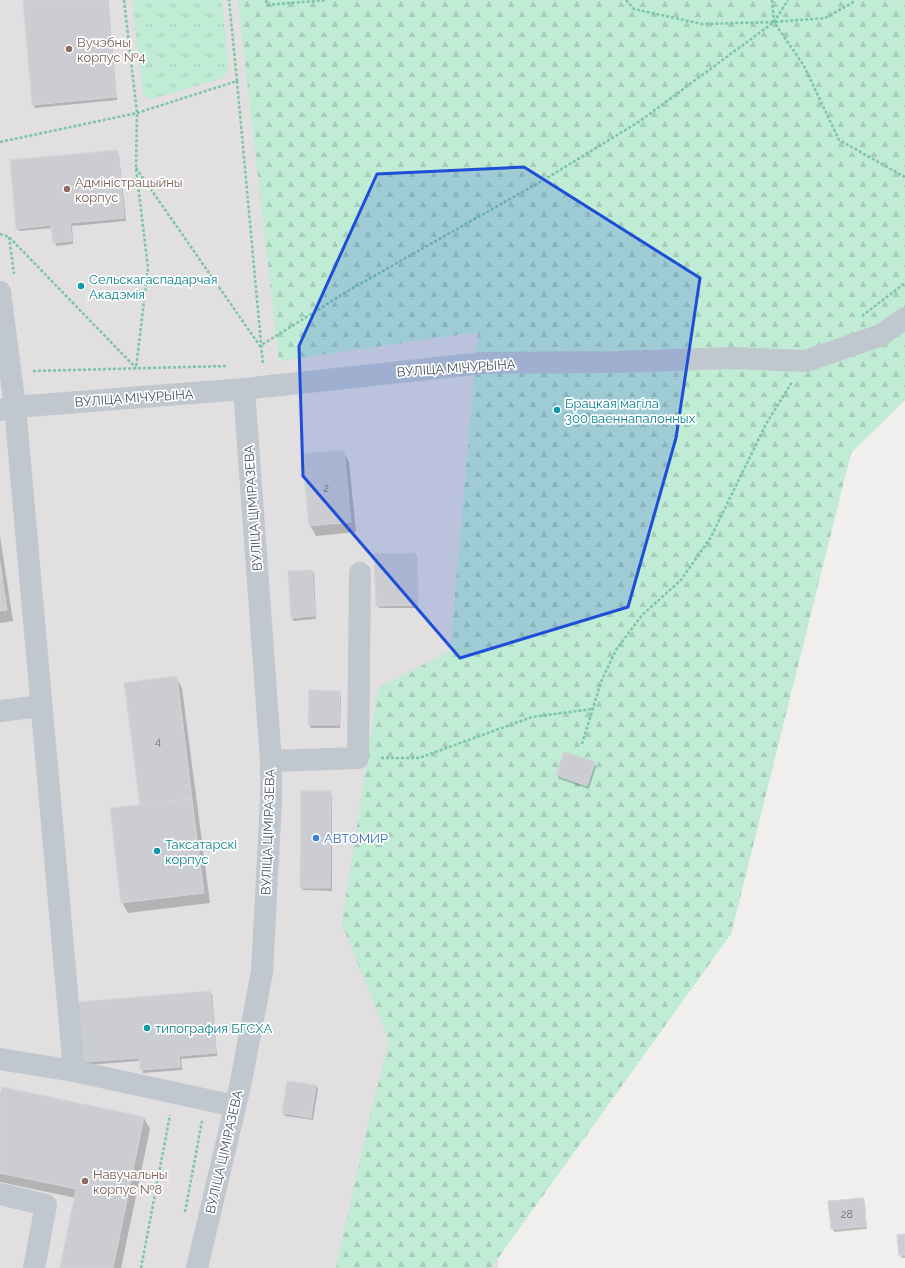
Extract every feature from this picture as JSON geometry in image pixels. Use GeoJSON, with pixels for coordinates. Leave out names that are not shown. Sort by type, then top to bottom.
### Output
{"type":"FeatureCollection","features":[{"type":"Feature","properties":{"kind":"street"},"geometry":{"type":"LineString","coordinates":[[0,292],[11,372],[7,408],[41,706],[74,1071]]}},
{"type":"Feature","properties":{"kind":"street","name":"ВУЛІЦА МІЧУРЫНА"},"geometry":{"type":"LineString","coordinates":[[7,408],[255,388],[483,363],[615,362],[732,358],[806,361],[881,335],[905,318]]}},
{"type":"Feature","properties":{"kind":"street","name":"ВУЛІЦА ЦІМІРАЗЕВА"},"geometry":{"type":"LineString","coordinates":[[197,1268],[235,1106],[262,972],[271,800],[255,388]]}},
{"type":"Feature","properties":{"kind":"street"},"geometry":{"type":"LineString","coordinates":[[270,762],[358,758],[360,573]]}},
{"type":"Feature","properties":{"kind":"street"},"geometry":{"type":"LineString","coordinates":[[0,711],[41,706]]}},
{"type":"Feature","properties":{"kind":"street"},"geometry":{"type":"LineString","coordinates":[[0,1059],[74,1071],[235,1106]]}},
{"type":"Feature","properties":{"kind":"street"},"geometry":{"type":"LineString","coordinates":[[0,1194],[46,1205],[34,1268]]}},
{"type":"Feature","properties":{"kind":"path"},"geometry":{"type":"LineString","coordinates":[[124,0],[137,113],[136,168],[148,268],[136,368]]}},
{"type":"Feature","properties":{"kind":"path"},"geometry":{"type":"LineString","coordinates":[[229,0],[260,346],[263,365],[255,388]]}},
{"type":"Feature","properties":{"kind":"path"},"geometry":{"type":"LineString","coordinates":[[266,0],[267,5],[327,0]]}},
{"type":"Feature","properties":{"kind":"path"},"geometry":{"type":"LineString","coordinates":[[626,0],[634,9],[702,24],[774,22],[825,18],[852,4],[855,0]]}},
{"type":"Feature","properties":{"kind":"path"},"geometry":{"type":"LineString","coordinates":[[772,0],[774,22],[804,66],[840,140],[905,176]]}},
{"type":"Feature","properties":{"kind":"path"},"geometry":{"type":"LineString","coordinates":[[260,346],[351,289],[547,178],[640,121],[774,22],[788,0]]}},
{"type":"Feature","properties":{"kind":"path"},"geometry":{"type":"LineString","coordinates":[[0,142],[137,113],[237,81]]}},
{"type":"Feature","properties":{"kind":"path"},"geometry":{"type":"LineString","coordinates":[[136,168],[260,346]]}},
{"type":"Feature","properties":{"kind":"path"},"geometry":{"type":"LineString","coordinates":[[0,234],[9,237],[136,368]]}},
{"type":"Feature","properties":{"kind":"path"},"geometry":{"type":"LineString","coordinates":[[582,744],[601,682],[616,650],[642,615],[680,580],[711,537],[766,424],[806,361]]}},
{"type":"Feature","properties":{"kind":"path"},"geometry":{"type":"LineString","coordinates":[[255,365],[263,365]]}},
{"type":"Feature","properties":{"kind":"path"},"geometry":{"type":"LineString","coordinates":[[11,372],[231,366]]}},
{"type":"Feature","properties":{"kind":"path"},"geometry":{"type":"LineString","coordinates":[[358,758],[419,758],[532,717],[592,708]]}},
{"type":"Feature","properties":{"kind":"path"},"geometry":{"type":"LineString","coordinates":[[141,1268],[175,1093]]}},
{"type":"Feature","properties":{"kind":"path"},"geometry":{"type":"LineString","coordinates":[[185,1214],[206,1100]]}},
{"type":"Feature","properties":{"kind":"highlighted area"},"geometry":{"type":"Polygon","coordinates":[[[524,167],[700,278],[676,438],[628,607],[460,658],[303,476],[299,346],[377,174],[524,167]]]}},
{"type":"Feature","properties":{"kind":"shaded area"},"geometry":{"type":"Polygon","coordinates":[[[0,0],[905,0],[496,667],[498,1268],[0,1268],[0,0]]]}},
{"type":"Feature","properties":{"kind":"green space"},"geometry":{"type":"Polygon","coordinates":[[[132,0],[222,0],[229,69],[223,78],[151,99],[143,95],[132,0]]]}},
{"type":"Feature","properties":{"kind":"green space"},"geometry":{"type":"Polygon","coordinates":[[[238,0],[905,0],[905,400],[851,453],[731,934],[491,1268],[336,1268],[369,1121],[389,1041],[342,924],[378,688],[450,651],[478,332],[279,361],[238,0]]]}},
{"type":"Feature","properties":{"kind":"building","name":"Вучэбны корпус №4"},"geometry":{"type":"Polygon","coordinates":[[[23,0],[107,0],[116,97],[32,105],[23,0]]]}},
{"type":"Feature","properties":{"kind":"building","name":"Адміністрацыйны корпус"},"geometry":{"type":"Polygon","coordinates":[[[118,150],[124,218],[70,223],[72,241],[53,243],[51,225],[16,229],[10,160],[118,150]]]}},
{"type":"Feature","properties":{"kind":"building"},"geometry":{"type":"Polygon","coordinates":[[[344,450],[351,522],[309,526],[302,454],[344,450]]]}},
{"type":"Feature","properties":{"kind":"building"},"geometry":{"type":"Polygon","coordinates":[[[416,553],[417,605],[376,606],[374,554],[416,553]]]}},
{"type":"Feature","properties":{"kind":"building"},"geometry":{"type":"Polygon","coordinates":[[[0,562],[7,610],[0,611],[0,562]]]}},
{"type":"Feature","properties":{"kind":"building"},"geometry":{"type":"Polygon","coordinates":[[[312,570],[315,616],[291,618],[288,571],[312,570]]]}},
{"type":"Feature","properties":{"kind":"building"},"geometry":{"type":"Polygon","coordinates":[[[177,676],[192,799],[140,805],[124,683],[177,676]]]}},
{"type":"Feature","properties":{"kind":"building"},"geometry":{"type":"Polygon","coordinates":[[[309,690],[340,691],[339,725],[308,725],[309,690]]]}},
{"type":"Feature","properties":{"kind":"building"},"geometry":{"type":"Polygon","coordinates":[[[564,752],[595,762],[587,786],[556,775],[564,752]]]}},
{"type":"Feature","properties":{"kind":"building"},"geometry":{"type":"Polygon","coordinates":[[[301,791],[331,791],[330,888],[300,888],[301,791]]]}},
{"type":"Feature","properties":{"kind":"building","name":"Таксатарскі корпус"},"geometry":{"type":"Polygon","coordinates":[[[192,799],[204,893],[121,903],[110,808],[192,799]]]}},
{"type":"Feature","properties":{"kind":"building","name":"типография БГСХА"},"geometry":{"type":"Polygon","coordinates":[[[210,991],[216,1053],[179,1056],[180,1067],[140,1070],[139,1058],[83,1062],[78,1002],[210,991]]]}},
{"type":"Feature","properties":{"kind":"building"},"geometry":{"type":"Polygon","coordinates":[[[287,1081],[316,1085],[311,1118],[282,1113],[287,1081]]]}},
{"type":"Feature","properties":{"kind":"building","name":"Навучальны корпус №8"},"geometry":{"type":"Polygon","coordinates":[[[2,1087],[144,1117],[113,1268],[60,1268],[76,1189],[0,1173],[0,1096],[2,1087]]]}},
{"type":"Feature","properties":{"kind":"building"},"geometry":{"type":"Polygon","coordinates":[[[864,1198],[866,1226],[831,1229],[828,1201],[864,1198]]]}},
{"type":"Feature","properties":{"kind":"building"},"geometry":{"type":"Polygon","coordinates":[[[905,1234],[905,1255],[899,1255],[897,1235],[905,1234]]]}},
{"type":"Feature","properties":{"kind":"place","name":"Вучэбны корпус №4"},"geometry":{"type":"Point","coordinates":[69,49]}},
{"type":"Feature","properties":{"kind":"place","name":"Адміністрацыйны корпус"},"geometry":{"type":"Point","coordinates":[67,189]}},
{"type":"Feature","properties":{"kind":"place","name":"Сельскагаспадарчая Акадэмія"},"geometry":{"type":"Point","coordinates":[81,286]}},
{"type":"Feature","properties":{"kind":"place","name":"Брацкая магіла 300 ваеннапалонных"},"geometry":{"type":"Point","coordinates":[557,410]}},
{"type":"Feature","properties":{"kind":"place","name":"АВТОМИР"},"geometry":{"type":"Point","coordinates":[316,838]}},
{"type":"Feature","properties":{"kind":"place","name":"Таксатарскі корпус"},"geometry":{"type":"Point","coordinates":[157,851]}},
{"type":"Feature","properties":{"kind":"place","name":"типография БГСХА"},"geometry":{"type":"Point","coordinates":[147,1028]}},
{"type":"Feature","properties":{"kind":"place","name":"Навучальны корпус №8"},"geometry":{"type":"Point","coordinates":[85,1181]}}]}
